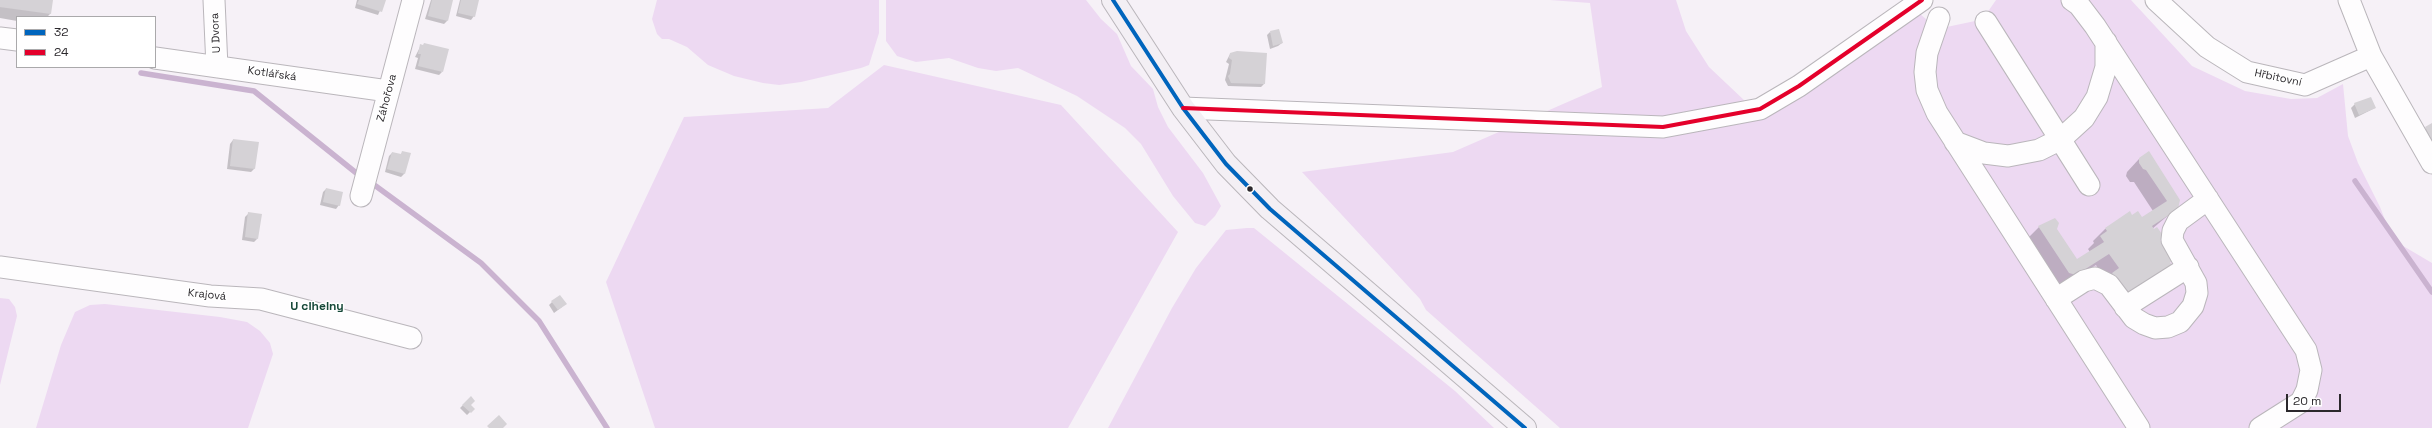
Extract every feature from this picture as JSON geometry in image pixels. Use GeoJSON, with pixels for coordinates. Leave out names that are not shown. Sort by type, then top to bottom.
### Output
{"type":"FeatureCollection","features":[{"type":"Feature","properties":{"kind":"street","name":"U Dvora"},"geometry":{"type":"LineString","coordinates":[[214,0],[218,67]]}},
{"type":"Feature","properties":{"kind":"street","name":"Záhořova"},"geometry":{"type":"LineString","coordinates":[[361,196],[413,0]]}},
{"type":"Feature","properties":{"kind":"street"},"geometry":{"type":"LineString","coordinates":[[1113,0],[1183,108],[1226,164],[1270,209],[1525,428]]}},
{"type":"Feature","properties":{"kind":"street"},"geometry":{"type":"LineString","coordinates":[[1183,108],[1663,127],[1760,109],[1800,86],[1922,0]]}},
{"type":"Feature","properties":{"kind":"street"},"geometry":{"type":"LineString","coordinates":[[2072,0],[2079,5],[2106,42],[2306,350],[2311,370],[2307,390],[2301,402],[2260,428]]}},
{"type":"Feature","properties":{"kind":"street","name":"Hřbitovní"},"geometry":{"type":"LineString","coordinates":[[2156,0],[2207,47],[2246,72],[2305,85],[2371,56]]}},
{"type":"Feature","properties":{"kind":"street"},"geometry":{"type":"LineString","coordinates":[[2349,0],[2371,56],[2432,163]]}},
{"type":"Feature","properties":{"kind":"street"},"geometry":{"type":"LineString","coordinates":[[1939,18],[1927,53],[1925,72],[1927,90],[1937,113],[2139,428]]}},
{"type":"Feature","properties":{"kind":"street"},"geometry":{"type":"LineString","coordinates":[[1986,22],[2089,185]]}},
{"type":"Feature","properties":{"kind":"street"},"geometry":{"type":"LineString","coordinates":[[0,38],[16,40]]}},
{"type":"Feature","properties":{"kind":"street"},"geometry":{"type":"LineString","coordinates":[[1955,142],[1984,153],[2008,156],[2039,150],[2061,139],[2084,118],[2097,97],[2106,67],[2106,42]]}},
{"type":"Feature","properties":{"kind":"street","name":"Kotlářská"},"geometry":{"type":"LineString","coordinates":[[156,58],[388,91]]}},
{"type":"Feature","properties":{"kind":"street"},"geometry":{"type":"LineString","coordinates":[[2056,299],[2084,281],[2095,278],[2109,285],[2125,307],[2139,321],[2155,328],[2168,327],[2180,322],[2193,306],[2197,293],[2196,283],[2172,240],[2173,231],[2178,222],[2189,211],[2208,199]]}},
{"type":"Feature","properties":{"kind":"street","name":"Krajová"},"geometry":{"type":"LineString","coordinates":[[0,267],[210,296],[261,299],[411,338]]}},
{"type":"Feature","properties":{"kind":"street"},"geometry":{"type":"LineString","coordinates":[[2125,307],[2188,267]]}},
{"type":"Feature","properties":{"kind":"shaded area"},"geometry":{"type":"Polygon","coordinates":[[[657,0],[879,0],[879,33],[869,65],[801,82],[779,85],[763,83],[734,76],[708,65],[687,47],[669,39],[662,39],[657,34],[652,19],[657,0]]]}},
{"type":"Feature","properties":{"kind":"shaded area"},"geometry":{"type":"Polygon","coordinates":[[[886,0],[1086,0],[1101,19],[1117,34],[1131,66],[1153,89],[1158,107],[1168,127],[1203,173],[1221,206],[1215,216],[1205,226],[1195,223],[1173,196],[1141,144],[1125,128],[1077,96],[1018,68],[996,71],[978,68],[949,58],[916,62],[897,56],[886,41],[886,0]]]}},
{"type":"Feature","properties":{"kind":"shaded area"},"geometry":{"type":"Polygon","coordinates":[[[1550,0],[1676,0],[1686,31],[1709,67],[1763,118],[1920,14],[1933,25],[1942,28],[1975,21],[1987,13],[1996,0],[2131,0],[2192,66],[2245,91],[2291,99],[2317,98],[2343,84],[2348,136],[2358,163],[2380,207],[2393,240],[2432,263],[2432,428],[1560,428],[1426,310],[1420,299],[1302,172],[1453,152],[1602,87],[1590,3],[1550,0]]]}},
{"type":"Feature","properties":{"kind":"shaded area"},"geometry":{"type":"Polygon","coordinates":[[[884,65],[1061,105],[1178,232],[1068,428],[655,428],[606,282],[684,117],[828,108],[884,65]]]}},
{"type":"Feature","properties":{"kind":"shaded area"},"geometry":{"type":"Polygon","coordinates":[[[1254,228],[1455,391],[1494,428],[1108,428],[1172,308],[1196,268],[1226,230],[1254,228]]]}},
{"type":"Feature","properties":{"kind":"shaded area"},"geometry":{"type":"Polygon","coordinates":[[[0,298],[9,299],[15,307],[17,316],[0,385],[0,298]]]}},
{"type":"Feature","properties":{"kind":"shaded area"},"geometry":{"type":"Polygon","coordinates":[[[105,304],[220,317],[247,322],[260,331],[270,343],[273,354],[248,428],[36,428],[61,345],[75,312],[90,305],[105,304]]]}},
{"type":"Feature","properties":{"kind":"building"},"geometry":{"type":"Polygon","coordinates":[[[0,0],[53,0],[51,14],[0,7],[0,0]]]}},
{"type":"Feature","properties":{"kind":"building"},"geometry":{"type":"Polygon","coordinates":[[[359,0],[386,0],[382,12],[357,4],[359,0]]]}},
{"type":"Feature","properties":{"kind":"building"},"geometry":{"type":"Polygon","coordinates":[[[432,0],[453,0],[448,21],[428,16],[432,0]]]}},
{"type":"Feature","properties":{"kind":"building"},"geometry":{"type":"Polygon","coordinates":[[[461,0],[479,0],[475,17],[458,13],[461,0]]]}},
{"type":"Feature","properties":{"kind":"building"},"geometry":{"type":"Polygon","coordinates":[[[1279,29],[1283,43],[1273,46],[1270,31],[1279,29]]]}},
{"type":"Feature","properties":{"kind":"building"},"geometry":{"type":"Polygon","coordinates":[[[424,43],[449,49],[443,72],[418,66],[421,54],[418,54],[420,44],[423,45],[424,43]]]}},
{"type":"Feature","properties":{"kind":"building"},"geometry":{"type":"Polygon","coordinates":[[[1237,51],[1267,53],[1265,84],[1231,83],[1228,76],[1230,74],[1232,60],[1229,58],[1230,53],[1237,51]]]}},
{"type":"Feature","properties":{"kind":"building"},"geometry":{"type":"Polygon","coordinates":[[[2371,97],[2376,108],[2359,115],[2354,103],[2371,97]]]}},
{"type":"Feature","properties":{"kind":"building"},"geometry":{"type":"Polygon","coordinates":[[[2432,123],[2432,140],[2425,127],[2432,123]]]}},
{"type":"Feature","properties":{"kind":"building"},"geometry":{"type":"Polygon","coordinates":[[[233,139],[259,142],[255,169],[230,166],[233,139]]]}},
{"type":"Feature","properties":{"kind":"building"},"geometry":{"type":"Polygon","coordinates":[[[402,151],[411,153],[405,174],[387,169],[392,152],[401,154],[402,151]]]}},
{"type":"Feature","properties":{"kind":"building"},"geometry":{"type":"Polygon","coordinates":[[[2149,151],[2180,200],[2178,209],[2152,226],[2154,229],[2157,227],[2164,237],[2160,240],[2174,260],[2170,262],[2174,269],[2132,297],[2127,290],[2124,292],[2112,273],[2119,268],[2109,254],[2076,275],[2069,273],[2038,226],[2055,218],[2059,223],[2057,229],[2077,259],[2104,242],[2100,236],[2107,231],[2105,228],[2130,211],[2132,215],[2138,211],[2142,217],[2167,201],[2146,170],[2143,169],[2139,163],[2139,158],[2149,151]]]}},
{"type":"Feature","properties":{"kind":"building"},"geometry":{"type":"Polygon","coordinates":[[[326,188],[343,192],[340,206],[323,202],[326,188]]]}},
{"type":"Feature","properties":{"kind":"building"},"geometry":{"type":"Polygon","coordinates":[[[248,212],[262,214],[258,239],[245,237],[248,212]]]}},
{"type":"Feature","properties":{"kind":"building"},"geometry":{"type":"Polygon","coordinates":[[[560,295],[567,304],[558,310],[551,301],[560,295]]]}},
{"type":"Feature","properties":{"kind":"building"},"geometry":{"type":"Polygon","coordinates":[[[471,396],[475,401],[471,405],[475,409],[471,413],[462,405],[471,396]]]}},
{"type":"Feature","properties":{"kind":"building"},"geometry":{"type":"Polygon","coordinates":[[[499,415],[507,424],[503,428],[489,428],[487,426],[499,415]]]}},
{"type":"Feature","properties":{"kind":"waterway"},"geometry":{"type":"LineString","coordinates":[[141,73],[254,91],[360,176]]}},
{"type":"Feature","properties":{"kind":"waterway"},"geometry":{"type":"LineString","coordinates":[[2355,181],[2432,292]]}},
{"type":"Feature","properties":{"kind":"waterway"},"geometry":{"type":"LineString","coordinates":[[373,184],[481,263],[539,321],[607,428]]}},
{"type":"Feature","properties":{"kind":"transit line","name":"32"},"geometry":{"type":"LineString","coordinates":[[1113,0],[1183,108],[1226,164],[1270,209],[1525,428]]}},
{"type":"Feature","properties":{"kind":"transit line","name":"24"},"geometry":{"type":"LineString","coordinates":[[1183,108],[1663,127],[1760,109],[1799,86],[1922,0]]}},
{"type":"Feature","properties":{"kind":"district","name":"U cihelny"},"geometry":{"type":"Point","coordinates":[317,307]}}]}
